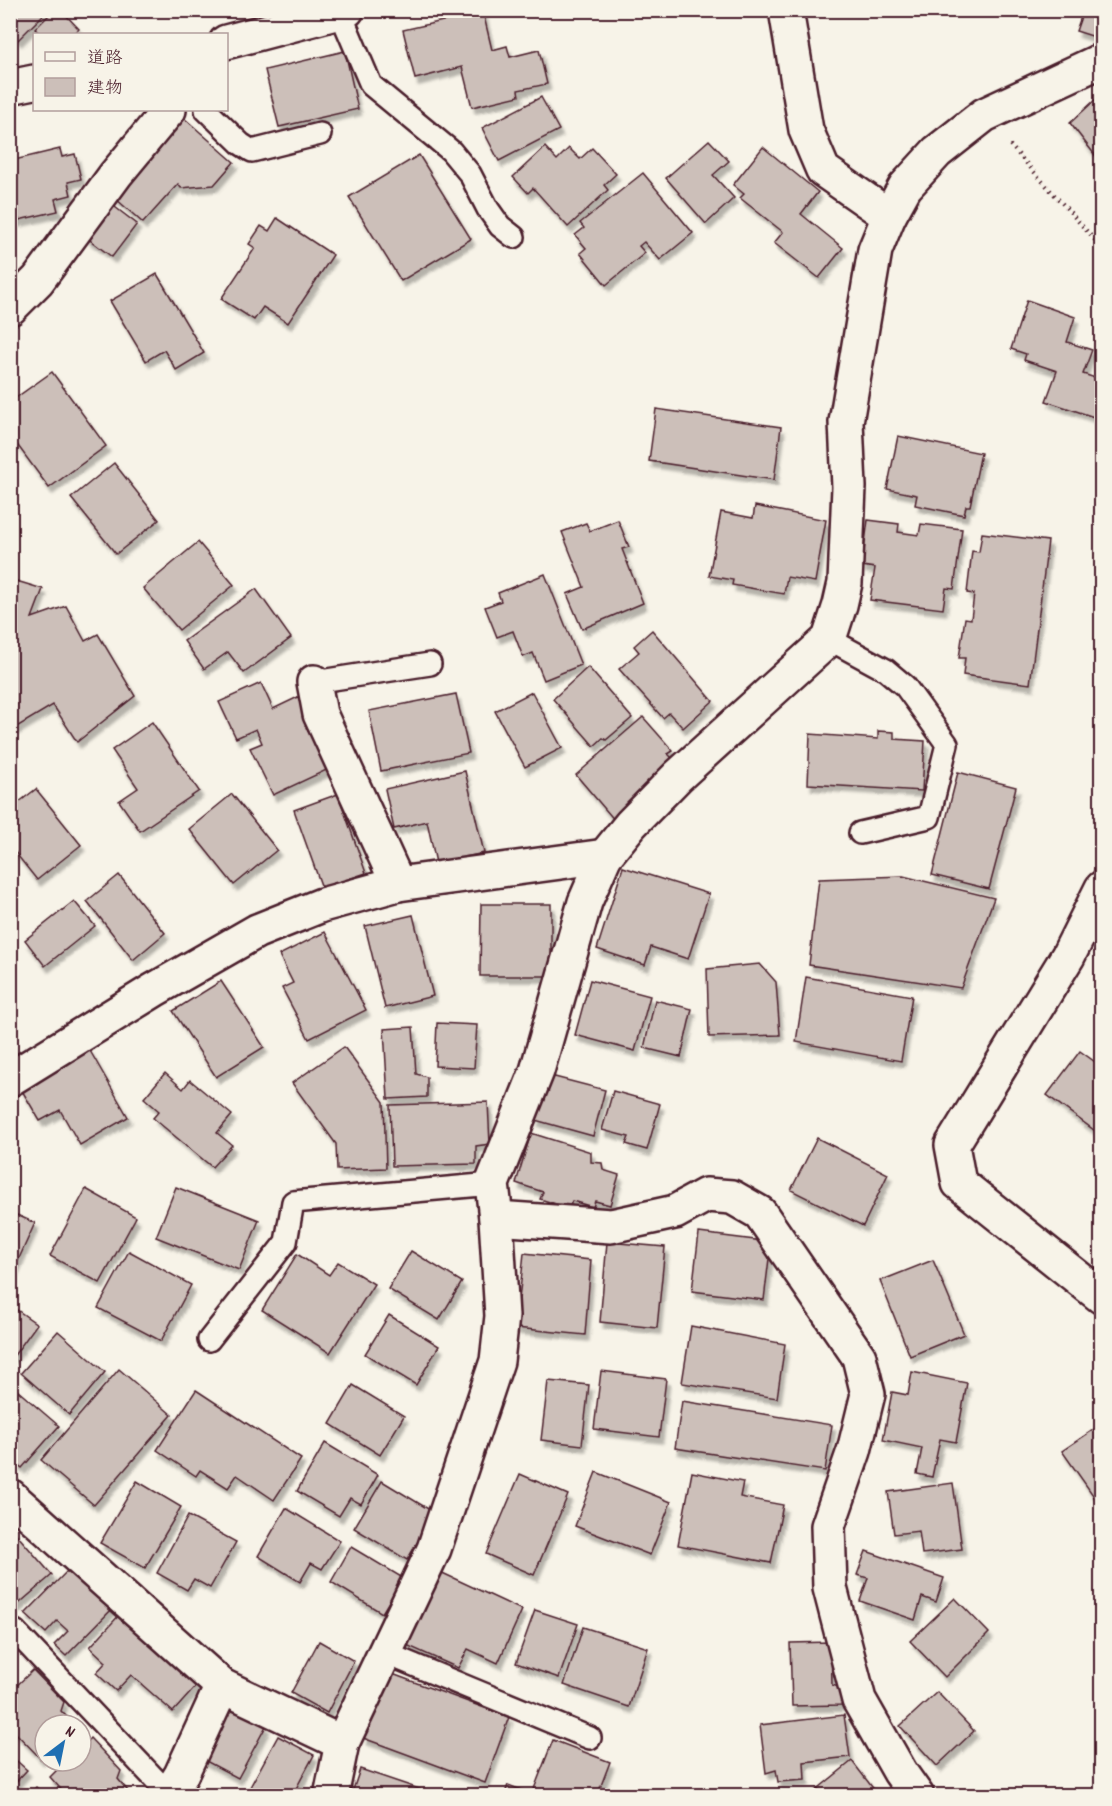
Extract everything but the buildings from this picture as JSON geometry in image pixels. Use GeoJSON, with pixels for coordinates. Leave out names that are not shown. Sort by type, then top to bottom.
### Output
{"type":"FeatureCollection","features":[{"type":"Feature","properties":{"kind":"street"},"geometry":{"type":"LineString","coordinates":[[786,10],[806,130],[823,170],[889,216]]}},
{"type":"Feature","properties":{"kind":"street"},"geometry":{"type":"LineString","coordinates":[[228,41],[344,11]]}},
{"type":"Feature","properties":{"kind":"street"},"geometry":{"type":"LineString","coordinates":[[331,1796],[342,1743],[434,1549],[497,1361],[502,1316],[492,1184],[537,1071],[585,902],[605,856],[631,824],[678,776],[829,639],[845,583],[849,487],[846,422],[875,250],[889,216],[905,187],[937,152],[984,115],[1101,60]]}},
{"type":"Feature","properties":{"kind":"street"},"geometry":{"type":"LineString","coordinates":[[10,87],[33,82]]}},
{"type":"Feature","properties":{"kind":"street"},"geometry":{"type":"LineString","coordinates":[[10,308],[38,280],[116,174],[168,111]]}},
{"type":"Feature","properties":{"kind":"street"},"geometry":{"type":"LineString","coordinates":[[314,682],[320,714],[398,884]]}},
{"type":"Feature","properties":{"kind":"street"},"geometry":{"type":"LineString","coordinates":[[10,1079],[154,990],[257,931],[322,905],[398,884],[605,856]]}},
{"type":"Feature","properties":{"kind":"street"},"geometry":{"type":"LineString","coordinates":[[1101,888],[1068,957],[952,1145],[960,1183],[1101,1297]]}},
{"type":"Feature","properties":{"kind":"street"},"geometry":{"type":"LineString","coordinates":[[496,1218],[611,1226],[675,1212],[706,1195],[732,1197],[760,1213],[859,1357],[868,1394],[854,1451],[828,1526],[830,1588],[859,1700],[900,1772],[917,1796]]}},
{"type":"Feature","properties":{"kind":"street"},"geometry":{"type":"LineString","coordinates":[[10,1496],[222,1686],[342,1743]]}},
{"type":"Feature","properties":{"kind":"street"},"geometry":{"type":"LineString","coordinates":[[169,1795],[181,1775],[222,1686]]}},
{"type":"Feature","properties":{"kind":"lane"},"geometry":{"type":"LineString","coordinates":[[344,11],[371,85],[451,151],[470,174],[488,209],[500,226],[514,237]]}},
{"type":"Feature","properties":{"kind":"lane"},"geometry":{"type":"LineString","coordinates":[[207,111],[241,144],[252,151],[320,134]]}},
{"type":"Feature","properties":{"kind":"lane"},"geometry":{"type":"LineString","coordinates":[[829,639],[886,670],[905,686],[947,744],[929,817],[860,833]]}},
{"type":"Feature","properties":{"kind":"lane"},"geometry":{"type":"LineString","coordinates":[[314,682],[430,664]]}},
{"type":"Feature","properties":{"kind":"lane"},"geometry":{"type":"LineString","coordinates":[[209,1340],[286,1242],[293,1202],[492,1184]]}},
{"type":"Feature","properties":{"kind":"lane"},"geometry":{"type":"LineString","coordinates":[[10,1635],[15,1631],[169,1795]]}},
{"type":"Feature","properties":{"kind":"lane"},"geometry":{"type":"LineString","coordinates":[[385,1653],[590,1738]]}},
{"type":"Feature","properties":{"kind":"path"},"geometry":{"type":"LineString","coordinates":[[984,115],[1101,248]]}}]}
